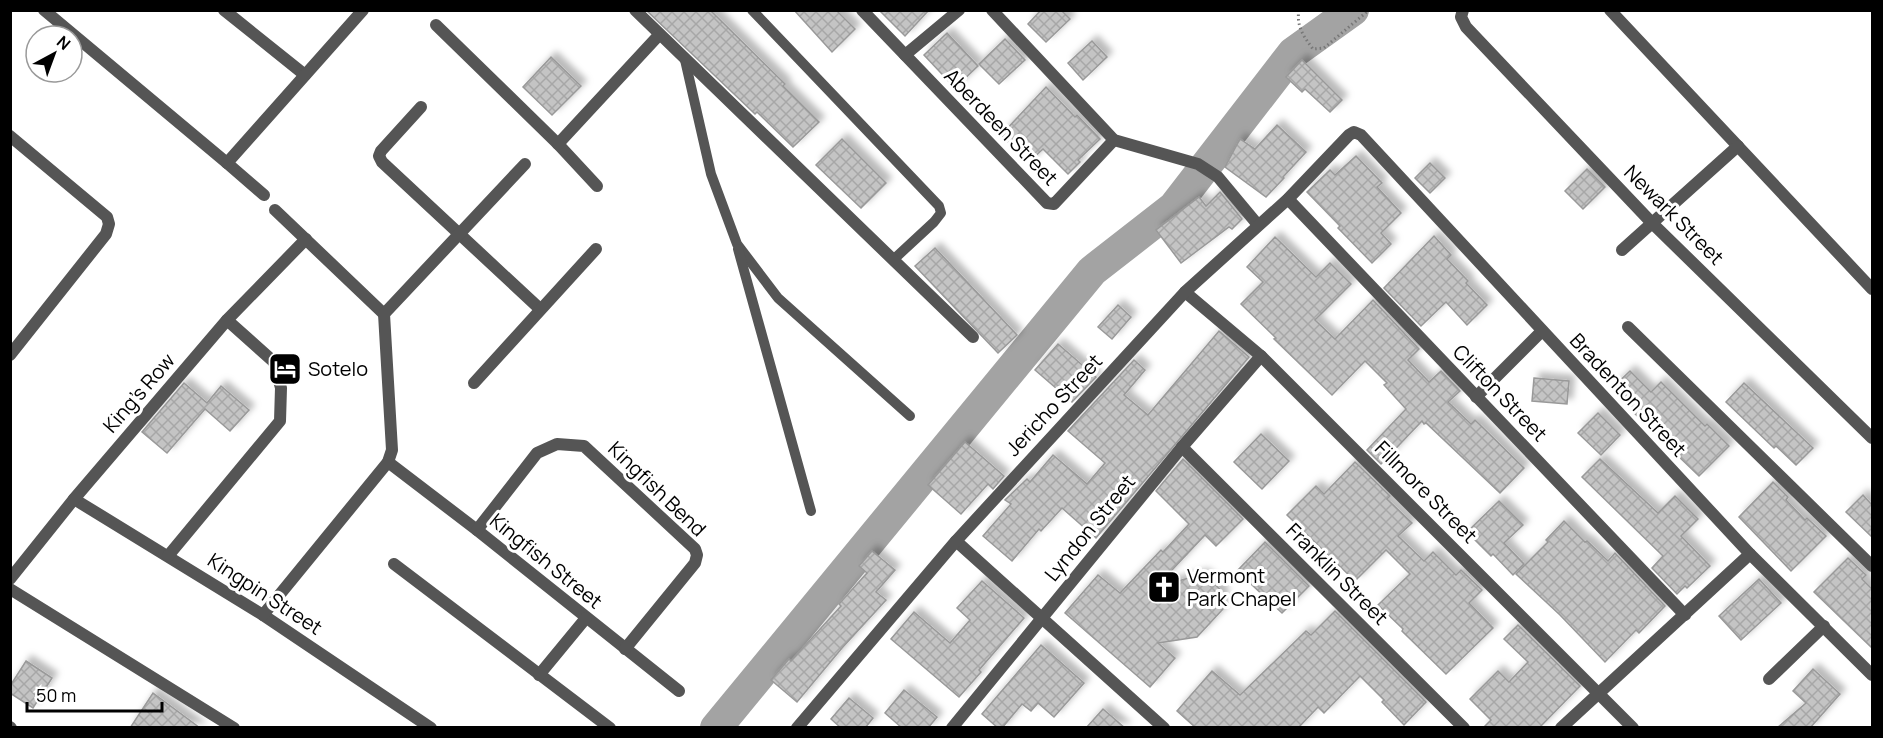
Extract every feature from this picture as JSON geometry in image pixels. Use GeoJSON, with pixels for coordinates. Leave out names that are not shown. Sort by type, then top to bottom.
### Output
{"type":"FeatureCollection","features":[{"type":"Feature","properties":{"kind":"street"},"geometry":{"type":"LineString","coordinates":[[44,10],[264,195]]}},
{"type":"Feature","properties":{"kind":"street"},"geometry":{"type":"LineString","coordinates":[[225,10],[305,75]]}},
{"type":"Feature","properties":{"kind":"street"},"geometry":{"type":"LineString","coordinates":[[227,162],[363,10]]}},
{"type":"Feature","properties":{"kind":"street"},"geometry":{"type":"LineString","coordinates":[[635,10],[973,337]]}},
{"type":"Feature","properties":{"kind":"street","name":"Aberdeen Street"},"geometry":{"type":"LineString","coordinates":[[862,10],[1047,203],[1054,204],[1114,140]]}},
{"type":"Feature","properties":{"kind":"street"},"geometry":{"type":"LineString","coordinates":[[905,55],[959,10]]}},
{"type":"Feature","properties":{"kind":"street"},"geometry":{"type":"LineString","coordinates":[[992,10],[1114,140],[1198,164],[1218,177],[1258,225]]}},
{"type":"Feature","properties":{"kind":"street","name":"Newark Street"},"geometry":{"type":"LineString","coordinates":[[1463,10],[1461,17],[1466,27],[1651,222],[1872,438]]}},
{"type":"Feature","properties":{"kind":"street"},"geometry":{"type":"LineString","coordinates":[[1610,10],[1872,289]]}},
{"type":"Feature","properties":{"kind":"street"},"geometry":{"type":"LineString","coordinates":[[436,25],[558,144],[597,186]]}},
{"type":"Feature","properties":{"kind":"street"},"geometry":{"type":"LineString","coordinates":[[558,144],[660,36]]}},
{"type":"Feature","properties":{"kind":"street"},"geometry":{"type":"LineString","coordinates":[[421,107],[379,156],[382,162],[540,309]]}},
{"type":"Feature","properties":{"kind":"street","name":"Jericho Street"},"geometry":{"type":"LineString","coordinates":[[797,728],[956,541],[1185,292],[1288,199],[1349,135],[1354,132],[1361,135]]}},
{"type":"Feature","properties":{"kind":"street","name":"Bradenton Street"},"geometry":{"type":"LineString","coordinates":[[1361,135],[1750,554],[1872,675]]}},
{"type":"Feature","properties":{"kind":"street"},"geometry":{"type":"LineString","coordinates":[[10,355],[106,234],[109,224],[106,217],[11,137]]}},
{"type":"Feature","properties":{"kind":"street"},"geometry":{"type":"LineString","coordinates":[[1622,250],[1738,146]]}},
{"type":"Feature","properties":{"kind":"street"},"geometry":{"type":"LineString","coordinates":[[384,315],[525,164]]}},
{"type":"Feature","properties":{"kind":"street","name":"Clifton Street"},"geometry":{"type":"LineString","coordinates":[[1288,199],[1685,615]]}},
{"type":"Feature","properties":{"kind":"street"},"geometry":{"type":"LineString","coordinates":[[263,615],[388,462],[392,450],[384,315],[275,210]]}},
{"type":"Feature","properties":{"kind":"street","name":"King's Row"},"geometry":{"type":"LineString","coordinates":[[10,579],[74,499],[227,320],[306,239]]}},
{"type":"Feature","properties":{"kind":"street"},"geometry":{"type":"LineString","coordinates":[[474,382],[596,249]]}},
{"type":"Feature","properties":{"kind":"street","name":"Fillmore Street"},"geometry":{"type":"LineString","coordinates":[[1185,292],[1261,356],[1632,728]]}},
{"type":"Feature","properties":{"kind":"street"},"geometry":{"type":"LineString","coordinates":[[168,556],[280,421],[281,388],[274,362],[227,320]]}},
{"type":"Feature","properties":{"kind":"street"},"geometry":{"type":"LineString","coordinates":[[1628,327],[1872,566]]}},
{"type":"Feature","properties":{"kind":"street"},"geometry":{"type":"LineString","coordinates":[[1476,397],[1542,331]]}},
{"type":"Feature","properties":{"kind":"street","name":"Lyndon Street"},"geometry":{"type":"LineString","coordinates":[[952,728],[1182,447],[1261,356]]}},
{"type":"Feature","properties":{"kind":"street","name":"Kingfish Bend"},"geometry":{"type":"LineString","coordinates":[[477,530],[537,453],[557,444],[584,446],[695,549],[697,555],[695,562],[625,648]]}},
{"type":"Feature","properties":{"kind":"street","name":"Franklin Street"},"geometry":{"type":"LineString","coordinates":[[1182,447],[1464,728]]}},
{"type":"Feature","properties":{"kind":"street","name":"Kingfish Street"},"geometry":{"type":"LineString","coordinates":[[388,462],[477,530],[679,692]]}},
{"type":"Feature","properties":{"kind":"street","name":"Kingpin Street"},"geometry":{"type":"LineString","coordinates":[[74,499],[263,615],[431,728]]}},
{"type":"Feature","properties":{"kind":"street"},"geometry":{"type":"LineString","coordinates":[[956,541],[1164,728]]}},
{"type":"Feature","properties":{"kind":"street"},"geometry":{"type":"LineString","coordinates":[[1561,728],[1750,554]]}},
{"type":"Feature","properties":{"kind":"street"},"geometry":{"type":"LineString","coordinates":[[394,564],[610,728]]}},
{"type":"Feature","properties":{"kind":"street"},"geometry":{"type":"LineString","coordinates":[[10,589],[234,728]]}},
{"type":"Feature","properties":{"kind":"street"},"geometry":{"type":"LineString","coordinates":[[539,675],[586,618]]}},
{"type":"Feature","properties":{"kind":"street"},"geometry":{"type":"LineString","coordinates":[[1769,679],[1824,626]]}},
{"type":"Feature","properties":{"kind":"lane"},"geometry":{"type":"LineString","coordinates":[[752,10],[939,206],[941,213],[934,222],[893,260]]}},
{"type":"Feature","properties":{"kind":"lane"},"geometry":{"type":"LineString","coordinates":[[685,60],[711,174],[737,244],[811,511]]}},
{"type":"Feature","properties":{"kind":"lane"},"geometry":{"type":"LineString","coordinates":[[737,244],[778,298],[910,416]]}},
{"type":"Feature","properties":{"kind":"path"},"geometry":{"type":"LineString","coordinates":[[1299,10],[1300,30],[1313,49],[1324,48],[1369,10]]}},
{"type":"Feature","properties":{"kind":"building"},"geometry":{"type":"Polygon","coordinates":[[[794,10],[836,10],[855,29],[832,52],[794,10]]]}},
{"type":"Feature","properties":{"kind":"building"},"geometry":{"type":"Polygon","coordinates":[[[879,10],[929,10],[905,36],[879,10]]]}},
{"type":"Feature","properties":{"kind":"building"},"geometry":{"type":"Polygon","coordinates":[[[1041,10],[1061,10],[1070,19],[1046,42],[1028,24],[1041,10]]]}},
{"type":"Feature","properties":{"kind":"building"},"geometry":{"type":"Polygon","coordinates":[[[647,11],[711,11],[785,84],[783,86],[819,122],[793,147],[647,11]]]}},
{"type":"Feature","properties":{"kind":"building"},"geometry":{"type":"Polygon","coordinates":[[[947,33],[978,66],[955,88],[924,55],[947,33]]]}},
{"type":"Feature","properties":{"kind":"building"},"geometry":{"type":"Polygon","coordinates":[[[1005,39],[1025,60],[999,84],[979,64],[1005,39]]]}},
{"type":"Feature","properties":{"kind":"building"},"geometry":{"type":"Polygon","coordinates":[[[1092,41],[1107,57],[1083,80],[1068,63],[1092,41]]]}},
{"type":"Feature","properties":{"kind":"building"},"geometry":{"type":"Polygon","coordinates":[[[551,57],[581,86],[552,115],[523,87],[551,57]]]}},
{"type":"Feature","properties":{"kind":"building"},"geometry":{"type":"Polygon","coordinates":[[[1302,60],[1342,100],[1330,112],[1305,89],[1302,92],[1286,77],[1302,60]]]}},
{"type":"Feature","properties":{"kind":"building"},"geometry":{"type":"Polygon","coordinates":[[[1046,87],[1100,139],[1078,160],[1080,162],[1068,174],[1043,149],[1029,162],[1001,135],[1046,87]]]}},
{"type":"Feature","properties":{"kind":"building"},"geometry":{"type":"Polygon","coordinates":[[[1277,125],[1306,152],[1266,197],[1225,167],[1240,139],[1255,149],[1277,125]]]}},
{"type":"Feature","properties":{"kind":"building"},"geometry":{"type":"Polygon","coordinates":[[[842,139],[886,183],[861,208],[816,165],[842,139]]]}},
{"type":"Feature","properties":{"kind":"building"},"geometry":{"type":"Polygon","coordinates":[[[1356,156],[1382,183],[1377,187],[1401,213],[1381,233],[1391,244],[1372,263],[1307,192],[1330,170],[1335,175],[1356,156]]]}},
{"type":"Feature","properties":{"kind":"building"},"geometry":{"type":"Polygon","coordinates":[[[1430,163],[1445,178],[1430,193],[1415,178],[1430,163]]]}},
{"type":"Feature","properties":{"kind":"building"},"geometry":{"type":"Polygon","coordinates":[[[1587,169],[1605,187],[1583,209],[1565,191],[1587,169]]]}},
{"type":"Feature","properties":{"kind":"building"},"geometry":{"type":"Polygon","coordinates":[[[1220,192],[1242,219],[1232,229],[1229,227],[1181,263],[1156,230],[1199,197],[1206,206],[1220,192]]]}},
{"type":"Feature","properties":{"kind":"building"},"geometry":{"type":"Polygon","coordinates":[[[1434,236],[1451,255],[1447,259],[1487,305],[1467,325],[1446,302],[1421,326],[1384,288],[1434,236]]]}},
{"type":"Feature","properties":{"kind":"building"},"geometry":{"type":"Polygon","coordinates":[[[1275,237],[1316,277],[1330,263],[1351,284],[1315,320],[1335,339],[1373,300],[1419,349],[1408,360],[1429,382],[1441,371],[1460,391],[1448,402],[1471,424],[1475,420],[1524,468],[1500,493],[1422,421],[1381,464],[1367,450],[1406,409],[1384,385],[1387,383],[1365,361],[1332,395],[1241,304],[1263,282],[1247,267],[1275,237]]]}},
{"type":"Feature","properties":{"kind":"building"},"geometry":{"type":"Polygon","coordinates":[[[935,248],[1017,335],[998,353],[915,266],[935,248]]]}},
{"type":"Feature","properties":{"kind":"building"},"geometry":{"type":"Polygon","coordinates":[[[1118,305],[1131,317],[1112,339],[1098,327],[1118,305]]]}},
{"type":"Feature","properties":{"kind":"building"},"geometry":{"type":"Polygon","coordinates":[[[1219,331],[1249,357],[1096,538],[1062,508],[1041,531],[1039,529],[1012,561],[983,536],[1011,504],[1005,500],[1027,479],[1030,482],[1053,455],[1087,484],[1105,463],[1068,431],[1134,360],[1145,370],[1124,395],[1148,415],[1219,331]]]}},
{"type":"Feature","properties":{"kind":"building"},"geometry":{"type":"Polygon","coordinates":[[[1058,344],[1096,377],[1072,402],[1035,370],[1058,344]]]}},
{"type":"Feature","properties":{"kind":"building"},"geometry":{"type":"Polygon","coordinates":[[[1630,371],[1651,392],[1661,382],[1705,426],[1707,424],[1729,446],[1699,476],[1676,454],[1678,453],[1632,411],[1635,409],[1613,387],[1630,371]]]}},
{"type":"Feature","properties":{"kind":"building"},"geometry":{"type":"Polygon","coordinates":[[[1534,378],[1569,381],[1567,404],[1532,401],[1534,378]]]}},
{"type":"Feature","properties":{"kind":"building"},"geometry":{"type":"Polygon","coordinates":[[[184,383],[207,403],[221,386],[249,410],[230,431],[205,409],[167,453],[142,432],[184,383]]]}},
{"type":"Feature","properties":{"kind":"building"},"geometry":{"type":"Polygon","coordinates":[[[1744,383],[1813,448],[1796,465],[1776,446],[1774,448],[1726,402],[1744,383]]]}},
{"type":"Feature","properties":{"kind":"building"},"geometry":{"type":"Polygon","coordinates":[[[1598,413],[1620,435],[1601,455],[1578,433],[1598,413]]]}},
{"type":"Feature","properties":{"kind":"building"},"geometry":{"type":"Polygon","coordinates":[[[1261,434],[1289,461],[1262,489],[1234,462],[1261,434]]]}},
{"type":"Feature","properties":{"kind":"building"},"geometry":{"type":"Polygon","coordinates":[[[965,442],[1004,476],[993,489],[988,484],[961,514],[928,485],[965,442]]]}},
{"type":"Feature","properties":{"kind":"building"},"geometry":{"type":"Polygon","coordinates":[[[1183,459],[1243,519],[1216,546],[1205,535],[1156,587],[1203,574],[1222,591],[1223,609],[1197,637],[1158,643],[1175,658],[1150,687],[1065,613],[1098,575],[1120,593],[1189,524],[1156,491],[1183,459]]]}},
{"type":"Feature","properties":{"kind":"building"},"geometry":{"type":"Polygon","coordinates":[[[1600,459],[1658,513],[1675,496],[1698,519],[1681,536],[1710,566],[1687,588],[1685,586],[1677,594],[1652,568],[1663,556],[1582,477],[1600,459]]]}},
{"type":"Feature","properties":{"kind":"building"},"geometry":{"type":"Polygon","coordinates":[[[1355,462],[1390,496],[1387,499],[1412,523],[1398,536],[1424,561],[1433,552],[1456,575],[1461,570],[1482,590],[1469,603],[1493,628],[1446,674],[1378,605],[1410,574],[1386,550],[1355,581],[1287,515],[1316,486],[1324,494],[1355,462]]]}},
{"type":"Feature","properties":{"kind":"building"},"geometry":{"type":"Polygon","coordinates":[[[1773,482],[1788,497],[1786,500],[1805,520],[1807,518],[1826,536],[1791,571],[1739,517],[1773,482]]]}},
{"type":"Feature","properties":{"kind":"building"},"geometry":{"type":"Polygon","coordinates":[[[1863,495],[1872,505],[1872,537],[1846,512],[1863,495]]]}},
{"type":"Feature","properties":{"kind":"building"},"geometry":{"type":"Polygon","coordinates":[[[1499,501],[1523,525],[1504,543],[1524,564],[1513,575],[1467,532],[1499,501]]]}},
{"type":"Feature","properties":{"kind":"building"},"geometry":{"type":"Polygon","coordinates":[[[1564,521],[1608,561],[1615,553],[1665,606],[1639,633],[1636,630],[1605,662],[1516,574],[1548,542],[1546,540],[1564,521]]]}},
{"type":"Feature","properties":{"kind":"building"},"geometry":{"type":"Polygon","coordinates":[[[1265,542],[1309,586],[1282,613],[1237,571],[1265,542]]]}},
{"type":"Feature","properties":{"kind":"building"},"geometry":{"type":"Polygon","coordinates":[[[872,551],[895,570],[876,592],[886,600],[797,702],[771,680],[841,606],[839,604],[867,573],[859,566],[872,551]]]}},
{"type":"Feature","properties":{"kind":"building"},"geometry":{"type":"Polygon","coordinates":[[[1848,558],[1866,575],[1862,579],[1872,589],[1872,648],[1814,592],[1848,558]]]}},
{"type":"Feature","properties":{"kind":"building"},"geometry":{"type":"Polygon","coordinates":[[[1759,579],[1781,603],[1741,640],[1719,616],[1759,579]]]}},
{"type":"Feature","properties":{"kind":"building"},"geometry":{"type":"Polygon","coordinates":[[[982,581],[1024,618],[959,697],[891,639],[914,612],[950,643],[970,620],[957,608],[982,581]]]}},
{"type":"Feature","properties":{"kind":"building"},"geometry":{"type":"Polygon","coordinates":[[[1335,611],[1426,702],[1404,725],[1382,702],[1384,700],[1360,676],[1324,713],[1318,707],[1298,728],[1196,728],[1177,711],[1212,671],[1240,695],[1306,631],[1311,635],[1335,611]]]}},
{"type":"Feature","properties":{"kind":"building"},"geometry":{"type":"Polygon","coordinates":[[[1518,625],[1580,686],[1539,728],[1483,728],[1491,720],[1470,699],[1498,671],[1509,682],[1528,662],[1504,639],[1518,625]]]}},
{"type":"Feature","properties":{"kind":"building"},"geometry":{"type":"Polygon","coordinates":[[[1041,645],[1084,683],[1054,717],[1038,703],[1031,711],[1022,704],[1002,728],[998,728],[982,714],[1041,645]]]}},
{"type":"Feature","properties":{"kind":"building"},"geometry":{"type":"Polygon","coordinates":[[[26,661],[52,678],[33,708],[10,693],[10,686],[26,661]]]}},
{"type":"Feature","properties":{"kind":"building"},"geometry":{"type":"Polygon","coordinates":[[[1813,669],[1840,694],[1810,728],[1777,728],[1806,703],[1793,691],[1813,669]]]}},
{"type":"Feature","properties":{"kind":"building"},"geometry":{"type":"Polygon","coordinates":[[[904,690],[937,717],[928,728],[902,728],[885,713],[904,690]]]}},
{"type":"Feature","properties":{"kind":"building"},"geometry":{"type":"Polygon","coordinates":[[[153,693],[200,728],[130,728],[153,693]]]}},
{"type":"Feature","properties":{"kind":"building"},"geometry":{"type":"Polygon","coordinates":[[[849,698],[873,718],[865,728],[841,728],[831,719],[849,698]]]}},
{"type":"Feature","properties":{"kind":"building"},"geometry":{"type":"Polygon","coordinates":[[[1103,709],[1125,728],[1086,728],[1103,709]]]}},
{"type":"Feature","properties":{"kind":"waterway"},"geometry":{"type":"LineString","coordinates":[[716,728],[1092,271],[1174,207],[1293,53],[1353,10]]}},
{"type":"Feature","properties":{"kind":"place","name":"Sotelo"},"geometry":{"type":"Point","coordinates":[285,369]}},
{"type":"Feature","properties":{"kind":"place","name":"Vermont Park Chapel"},"geometry":{"type":"Point","coordinates":[1164,587]}}]}
